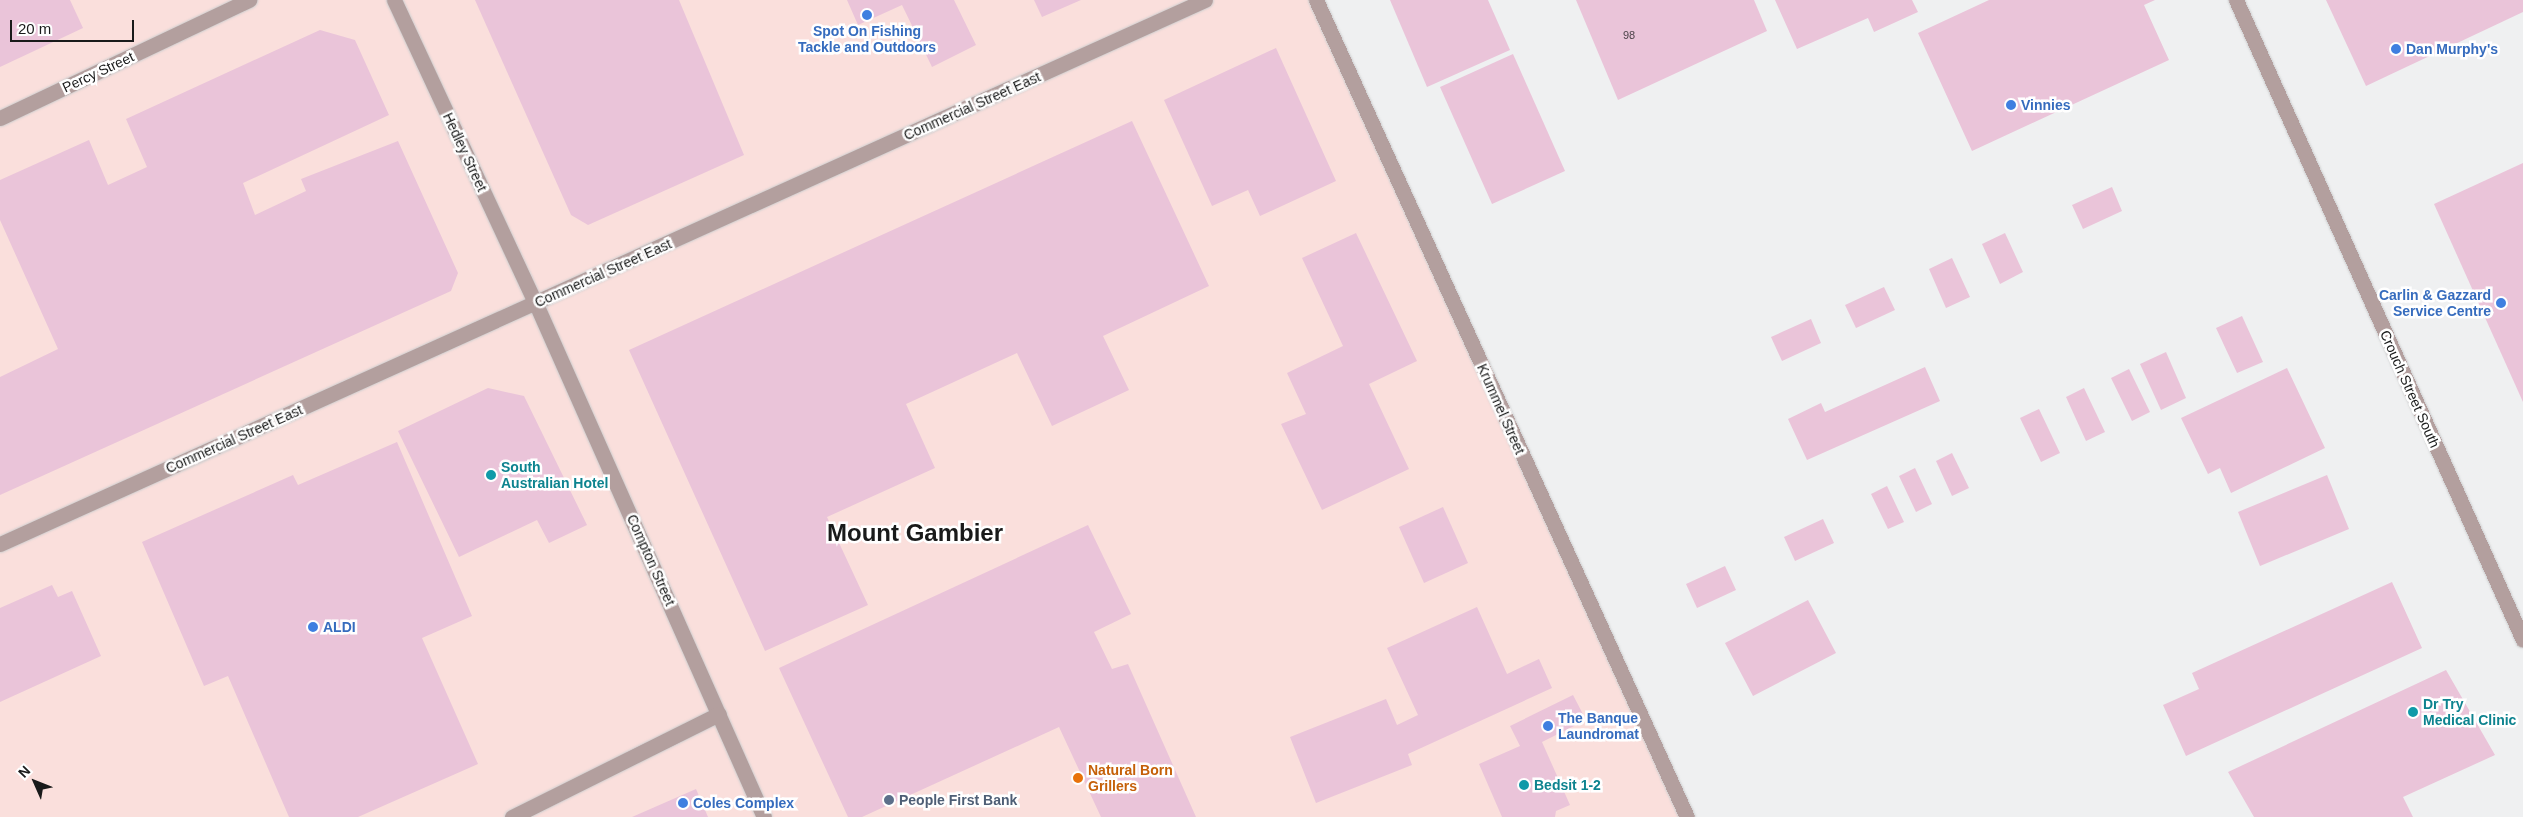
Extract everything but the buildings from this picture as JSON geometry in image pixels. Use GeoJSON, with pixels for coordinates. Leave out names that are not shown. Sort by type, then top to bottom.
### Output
{"type":"FeatureCollection","features":[{"type":"Feature","properties":{"kind":"street","name":"Percy Street"},"geometry":{"type":"LineString","coordinates":[[0,118],[249,0]]}},
{"type":"Feature","properties":{"kind":"street","name":"Hedley Street"},"geometry":{"type":"LineString","coordinates":[[394,0],[536,304]]}},
{"type":"Feature","properties":{"kind":"street","name":"Commercial Street East"},"geometry":{"type":"LineString","coordinates":[[0,544],[536,304],[1205,0]]}},
{"type":"Feature","properties":{"kind":"street","name":"Krummel Street"},"geometry":{"type":"LineString","coordinates":[[1316,0],[1687,817]]}},
{"type":"Feature","properties":{"kind":"street","name":"Crouch Street South"},"geometry":{"type":"LineString","coordinates":[[2236,0],[2523,640]]}},
{"type":"Feature","properties":{"kind":"street","name":"Compton Street"},"geometry":{"type":"LineString","coordinates":[[536,304],[764,817]]}},
{"type":"Feature","properties":{"kind":"street"},"geometry":{"type":"LineString","coordinates":[[512,817],[718,714]]}},
{"type":"Feature","properties":{"kind":"shaded area"},"geometry":{"type":"Polygon","coordinates":[[[0,0],[1316,0],[1687,817],[0,817],[0,0]]]}},
{"type":"Feature","properties":{"kind":"place","name":"Spot On Fishing Tackle and Outdoors"},"geometry":{"type":"Point","coordinates":[867,15]}},
{"type":"Feature","properties":{"kind":"place","name":"Dan Murphy's"},"geometry":{"type":"Point","coordinates":[2396,49]}},
{"type":"Feature","properties":{"kind":"place","name":"Vinnies"},"geometry":{"type":"Point","coordinates":[2011,105]}},
{"type":"Feature","properties":{"kind":"place","name":"Carlin & Gazzard Service Centre"},"geometry":{"type":"Point","coordinates":[2501,303]}},
{"type":"Feature","properties":{"kind":"place","name":"South Australian Hotel"},"geometry":{"type":"Point","coordinates":[491,475]}},
{"type":"Feature","properties":{"kind":"place","name":"ALDI"},"geometry":{"type":"Point","coordinates":[313,627]}},
{"type":"Feature","properties":{"kind":"place","name":"Dr Try Medical Clinic"},"geometry":{"type":"Point","coordinates":[2413,712]}},
{"type":"Feature","properties":{"kind":"place","name":"The Banque Laundromat"},"geometry":{"type":"Point","coordinates":[1548,726]}},
{"type":"Feature","properties":{"kind":"place","name":"Natural Born Grillers"},"geometry":{"type":"Point","coordinates":[1078,778]}},
{"type":"Feature","properties":{"kind":"place","name":"Bedsit 1-2"},"geometry":{"type":"Point","coordinates":[1524,785]}},
{"type":"Feature","properties":{"kind":"place","name":"People First Bank"},"geometry":{"type":"Point","coordinates":[889,800]}},
{"type":"Feature","properties":{"kind":"place","name":"Coles Complex"},"geometry":{"type":"Point","coordinates":[683,803]}},
{"type":"Feature","properties":{"kind":"district","name":"Mount Gambier"},"geometry":{"type":"Point","coordinates":[915,533]}}]}
